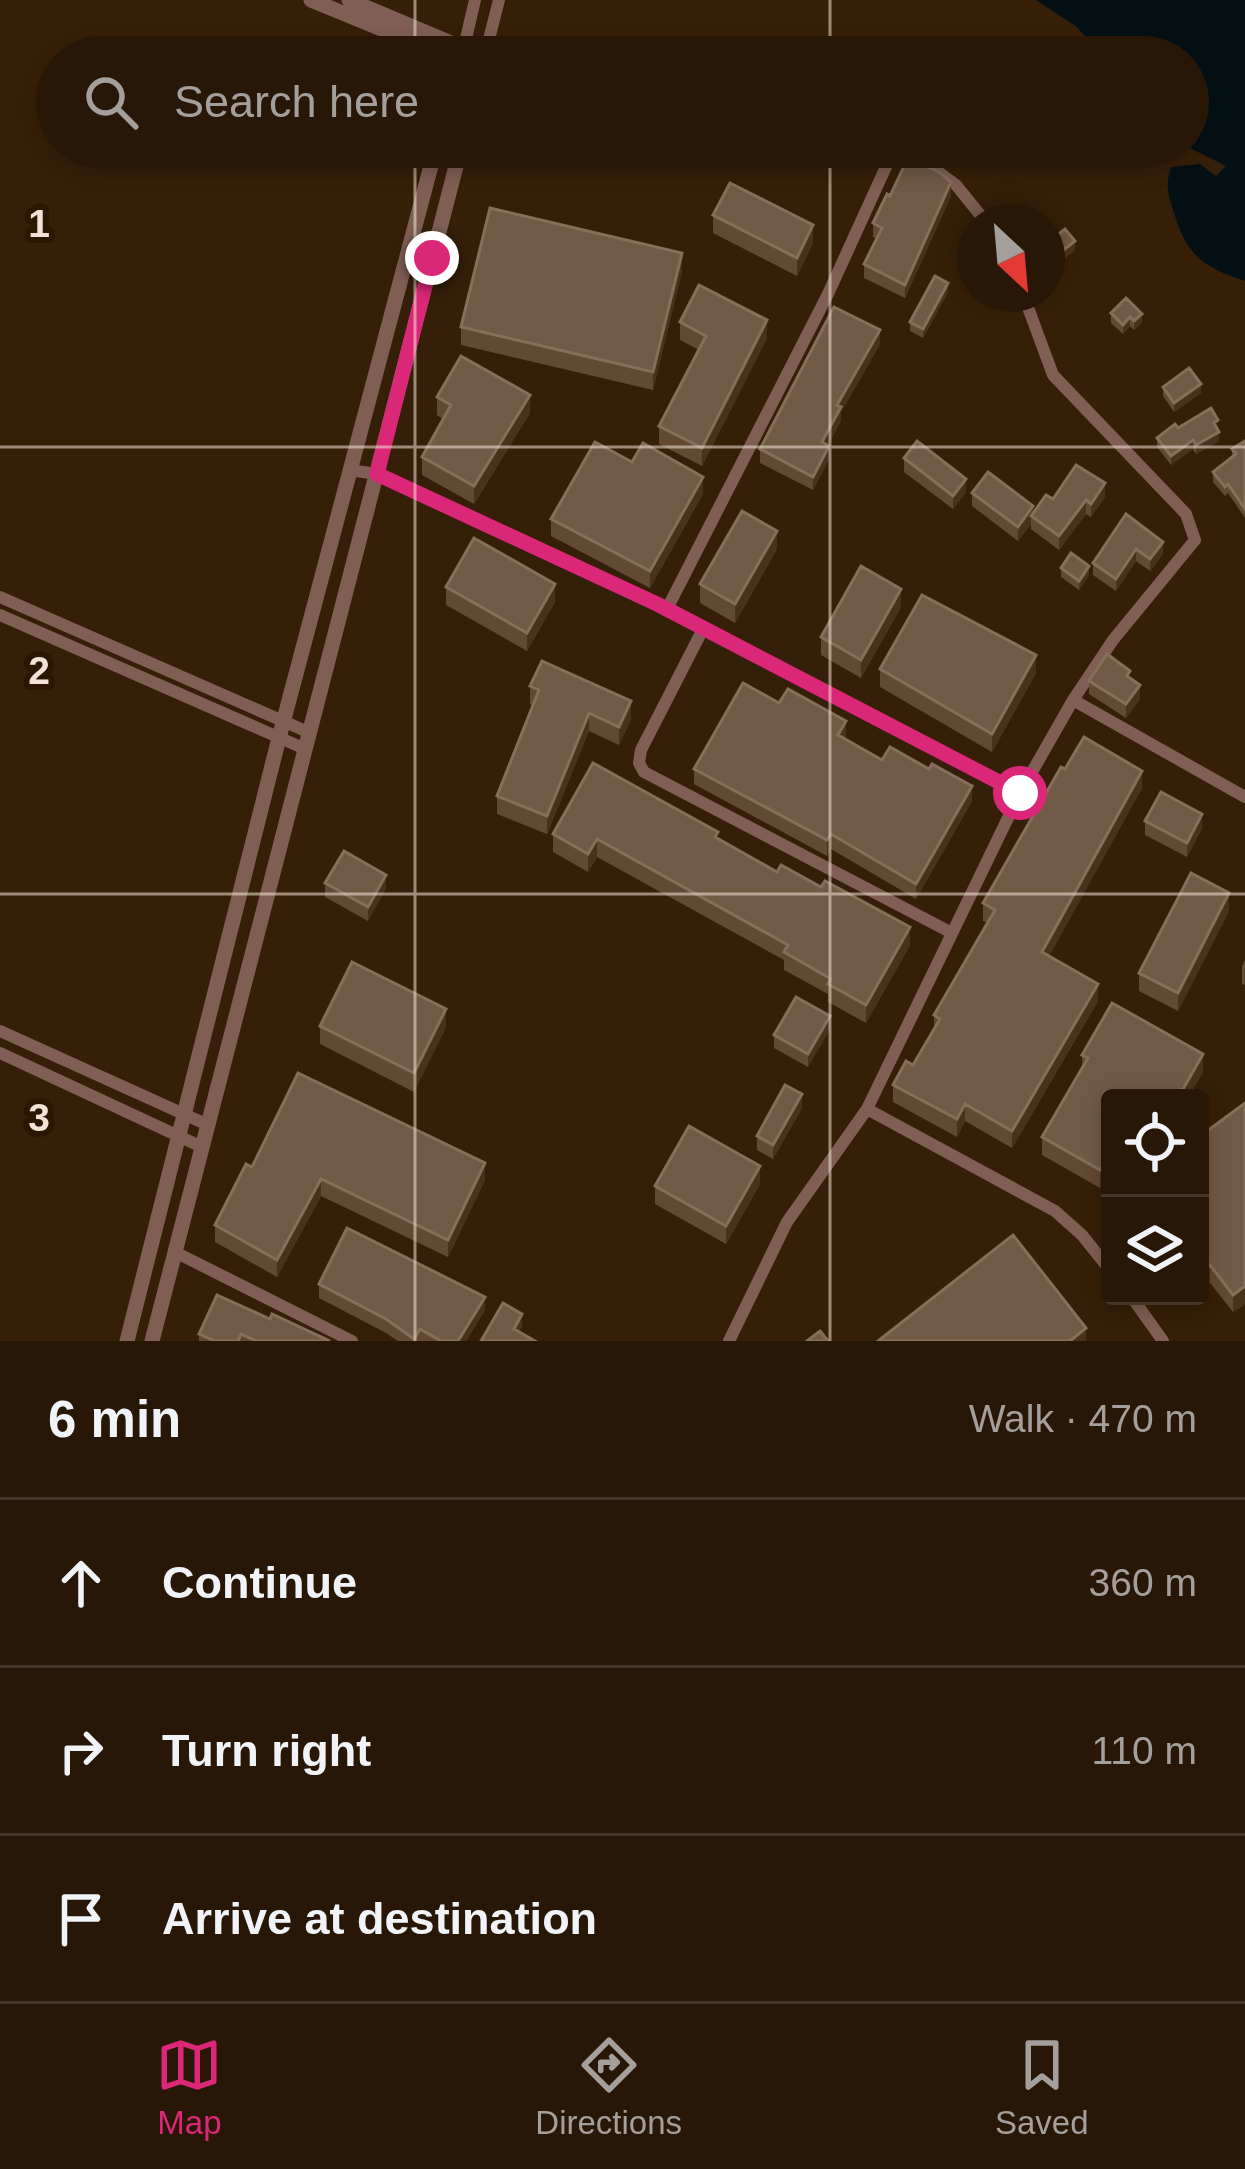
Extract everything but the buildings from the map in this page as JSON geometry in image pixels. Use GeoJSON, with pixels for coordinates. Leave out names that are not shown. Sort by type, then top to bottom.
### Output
{"type":"FeatureCollection","features":[{"type":"Feature","properties":{"kind":"street"},"geometry":{"type":"LineString","coordinates":[[311,0],[409,36]]}},
{"type":"Feature","properties":{"kind":"street"},"geometry":{"type":"LineString","coordinates":[[349,0],[422,36]]}},
{"type":"Feature","properties":{"kind":"street"},"geometry":{"type":"LineString","coordinates":[[464,36],[476,0]]}},
{"type":"Feature","properties":{"kind":"street"},"geometry":{"type":"LineString","coordinates":[[489,36],[499,0]]}},
{"type":"Feature","properties":{"kind":"street"},"geometry":{"type":"LineString","coordinates":[[127,1341],[430,168]]}},
{"type":"Feature","properties":{"kind":"street"},"geometry":{"type":"LineString","coordinates":[[152,1341],[456,168]]}},
{"type":"Feature","properties":{"kind":"street"},"geometry":{"type":"LineString","coordinates":[[667,609],[828,294],[886,168]]}},
{"type":"Feature","properties":{"kind":"street"},"geometry":{"type":"LineString","coordinates":[[933,168],[971,204]]}},
{"type":"Feature","properties":{"kind":"street"},"geometry":{"type":"LineString","coordinates":[[407,253],[432,258]]}},
{"type":"Feature","properties":{"kind":"street"},"geometry":{"type":"LineString","coordinates":[[729,1341],[787,1222],[867,1109],[1020,793],[1072,700],[1113,640],[1195,541],[1186,514],[1053,375],[1030,312]]}},
{"type":"Feature","properties":{"kind":"street"},"geometry":{"type":"LineString","coordinates":[[349,470],[377,474],[667,609],[1020,793]]}},
{"type":"Feature","properties":{"kind":"street"},"geometry":{"type":"LineString","coordinates":[[0,597],[282,730]]}},
{"type":"Feature","properties":{"kind":"street"},"geometry":{"type":"LineString","coordinates":[[0,615],[305,740]]}},
{"type":"Feature","properties":{"kind":"street"},"geometry":{"type":"LineString","coordinates":[[704,629],[641,750],[639,764],[644,772],[952,933]]}},
{"type":"Feature","properties":{"kind":"street"},"geometry":{"type":"LineString","coordinates":[[1072,700],[1245,797]]}},
{"type":"Feature","properties":{"kind":"street"},"geometry":{"type":"LineString","coordinates":[[0,1031],[208,1125]]}},
{"type":"Feature","properties":{"kind":"street"},"geometry":{"type":"LineString","coordinates":[[0,1053],[202,1147]]}},
{"type":"Feature","properties":{"kind":"street"},"geometry":{"type":"LineString","coordinates":[[867,1109],[1054,1210],[1101,1259]]}},
{"type":"Feature","properties":{"kind":"street"},"geometry":{"type":"LineString","coordinates":[[175,1252],[352,1341]]}},
{"type":"Feature","properties":{"kind":"street"},"geometry":{"type":"LineString","coordinates":[[1137,1305],[1163,1341]]}},
{"type":"Feature","properties":{"kind":"shaded area"},"geometry":{"type":"Polygon","coordinates":[[[1036,0],[1245,0],[1245,281],[1218,271],[1191,250],[1170,200],[1171,168],[1205,168],[1216,176],[1226,166],[1209,158],[1209,36],[1084,36],[1036,0]]]}},
{"type":"Feature","properties":{"kind":"route"},"geometry":{"type":"LineString","coordinates":[[432,258],[377,474],[657,604],[1020,793]]}}]}
